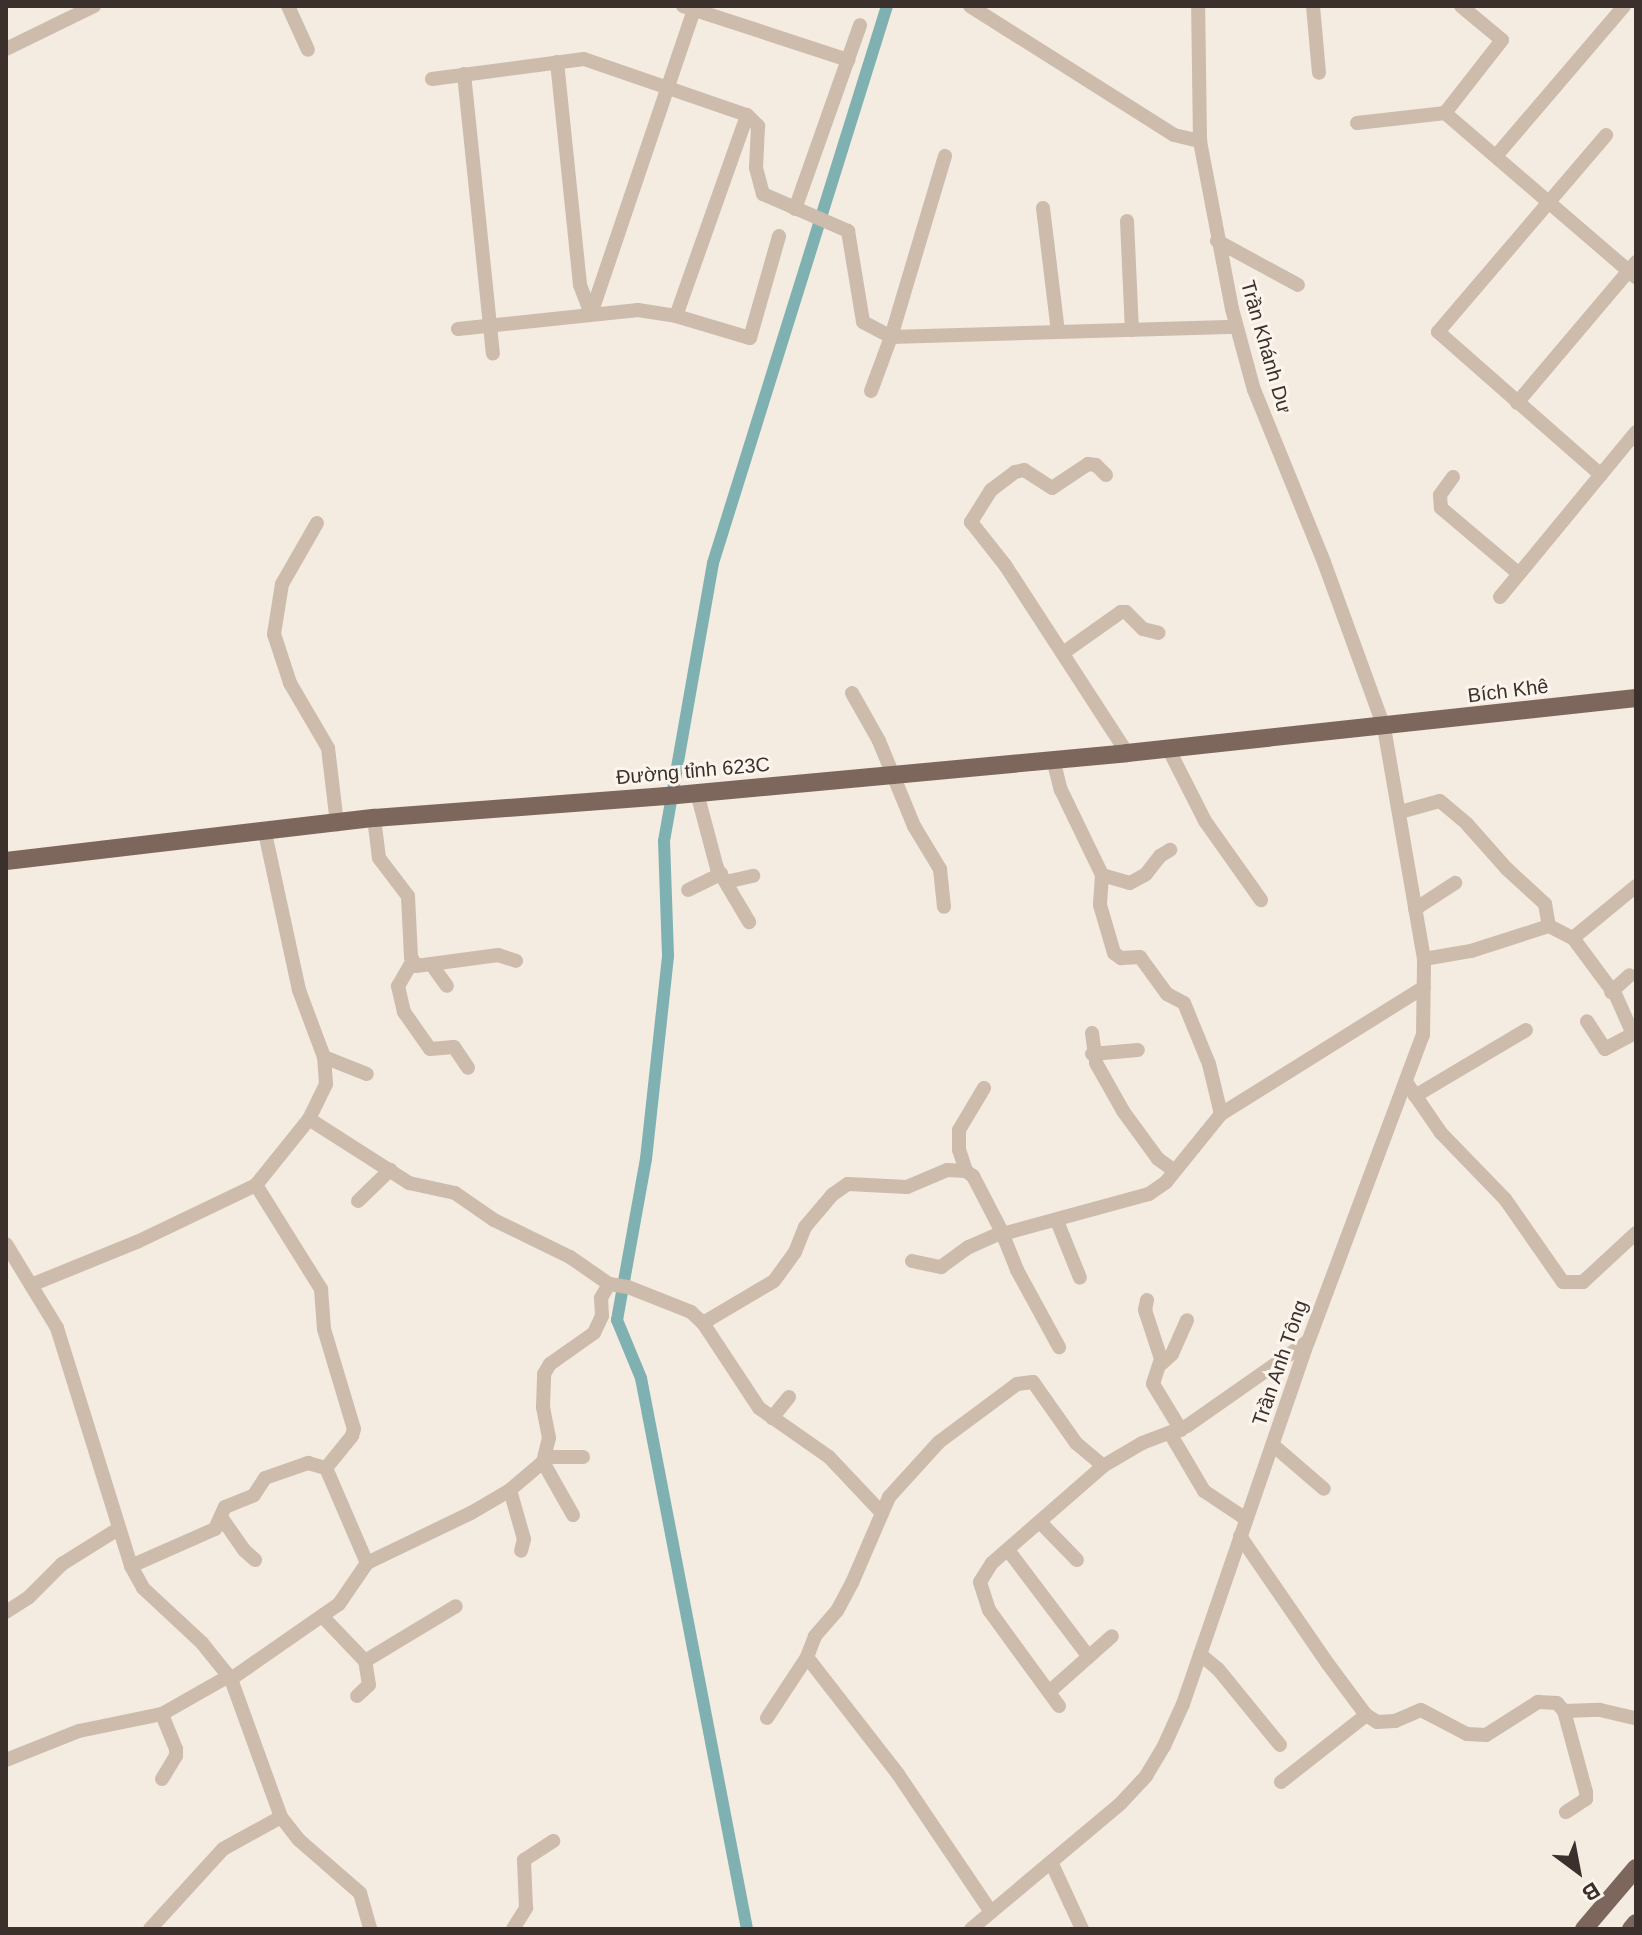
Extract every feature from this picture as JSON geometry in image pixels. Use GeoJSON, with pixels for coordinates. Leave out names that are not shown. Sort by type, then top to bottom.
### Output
{"type":"FeatureCollection","features":[{"type":"Feature","properties":{"kind":"main road","name":"Bích Khê"},"geometry":{"type":"LineString","coordinates":[[1384,727],[1636,698]]}},
{"type":"Feature","properties":{"kind":"main road","name":"Đường tỉnh 623C"},"geometry":{"type":"LineString","coordinates":[[6,861],[374,818],[672,796],[1384,727]]}},
{"type":"Feature","properties":{"kind":"main road"},"geometry":{"type":"LineString","coordinates":[[1584,1929],[1636,1868]]}},
{"type":"Feature","properties":{"kind":"main road"},"geometry":{"type":"LineString","coordinates":[[1631,1929],[1636,1923]]}},
{"type":"Feature","properties":{"kind":"street"},"geometry":{"type":"LineString","coordinates":[[6,49],[94,6]]}},
{"type":"Feature","properties":{"kind":"street"},"geometry":{"type":"LineString","coordinates":[[288,6],[308,50]]}},
{"type":"Feature","properties":{"kind":"street"},"geometry":{"type":"LineString","coordinates":[[970,6],[1174,135],[1200,141]]}},
{"type":"Feature","properties":{"kind":"street","name":"Trần Khánh Dư"},"geometry":{"type":"LineString","coordinates":[[1198,6],[1200,141],[1236,327],[1254,390],[1324,562],[1384,727]]}},
{"type":"Feature","properties":{"kind":"street"},"geometry":{"type":"LineString","coordinates":[[1313,6],[1319,73]]}},
{"type":"Feature","properties":{"kind":"street"},"geometry":{"type":"LineString","coordinates":[[1357,123],[1445,113],[1502,40],[1461,6]]}},
{"type":"Feature","properties":{"kind":"street"},"geometry":{"type":"LineString","coordinates":[[1496,156],[1624,6]]}},
{"type":"Feature","properties":{"kind":"street"},"geometry":{"type":"LineString","coordinates":[[591,314],[668,88],[689,8],[848,60]]}},
{"type":"Feature","properties":{"kind":"street"},"geometry":{"type":"LineString","coordinates":[[795,209],[860,25]]}},
{"type":"Feature","properties":{"kind":"street"},"geometry":{"type":"LineString","coordinates":[[432,79],[584,59],[747,115],[758,126],[756,168],[763,194],[848,231],[852,239],[853,273],[863,322],[891,337],[1236,327]]}},
{"type":"Feature","properties":{"kind":"street"},"geometry":{"type":"LineString","coordinates":[[557,62],[580,285],[591,314]]}},
{"type":"Feature","properties":{"kind":"street"},"geometry":{"type":"LineString","coordinates":[[464,74],[493,354]]}},
{"type":"Feature","properties":{"kind":"street"},"geometry":{"type":"LineString","coordinates":[[1445,113],[1634,270],[1517,403]]}},
{"type":"Feature","properties":{"kind":"street"},"geometry":{"type":"LineString","coordinates":[[676,316],[747,115]]}},
{"type":"Feature","properties":{"kind":"street"},"geometry":{"type":"LineString","coordinates":[[1601,475],[1438,332],[1606,135]]}},
{"type":"Feature","properties":{"kind":"street"},"geometry":{"type":"LineString","coordinates":[[871,391],[891,337],[945,156]]}},
{"type":"Feature","properties":{"kind":"street"},"geometry":{"type":"LineString","coordinates":[[1043,208],[1058,332]]}},
{"type":"Feature","properties":{"kind":"street"},"geometry":{"type":"LineString","coordinates":[[1127,221],[1132,330]]}},
{"type":"Feature","properties":{"kind":"street"},"geometry":{"type":"LineString","coordinates":[[458,329],[638,310],[676,316],[750,338],[779,236]]}},
{"type":"Feature","properties":{"kind":"street"},"geometry":{"type":"LineString","coordinates":[[1217,241],[1298,285]]}},
{"type":"Feature","properties":{"kind":"street"},"geometry":{"type":"LineString","coordinates":[[1500,597],[1636,432]]}},
{"type":"Feature","properties":{"kind":"street"},"geometry":{"type":"LineString","coordinates":[[1106,475],[1096,465],[1088,464],[1052,488],[1024,470],[1015,472],[991,490],[972,517],[974,528],[1005,565],[1127,753]]}},
{"type":"Feature","properties":{"kind":"street"},"geometry":{"type":"LineString","coordinates":[[1453,477],[1440,495],[1441,508],[1518,573]]}},
{"type":"Feature","properties":{"kind":"street"},"geometry":{"type":"LineString","coordinates":[[317,523],[282,584],[274,634],[290,683],[328,748],[337,824]]}},
{"type":"Feature","properties":{"kind":"street"},"geometry":{"type":"LineString","coordinates":[[1063,653],[1121,612],[1126,612],[1139,627],[1159,633]]}},
{"type":"Feature","properties":{"kind":"street"},"geometry":{"type":"LineString","coordinates":[[852,693],[893,774],[914,826],[940,869],[944,907]]}},
{"type":"Feature","properties":{"kind":"street","name":"Trần Anh Tông"},"geometry":{"type":"LineString","coordinates":[[971,1929],[1052,1864],[1146,1776],[1183,1704],[1308,1342],[1423,1035],[1424,959],[1384,727]]}},
{"type":"Feature","properties":{"kind":"street"},"geometry":{"type":"LineString","coordinates":[[1168,748],[1205,821],[1261,900]]}},
{"type":"Feature","properties":{"kind":"street"},"geometry":{"type":"LineString","coordinates":[[1053,759],[1061,790],[1102,875],[1100,905],[1114,953],[1121,958],[1140,957],[1167,994],[1184,1003],[1209,1064],[1221,1114]]}},
{"type":"Feature","properties":{"kind":"street"},"geometry":{"type":"LineString","coordinates":[[697,793],[724,878],[749,922]]}},
{"type":"Feature","properties":{"kind":"street"},"geometry":{"type":"LineString","coordinates":[[1400,812],[1440,801],[1467,824],[1507,869],[1545,904],[1549,926]]}},
{"type":"Feature","properties":{"kind":"street"},"geometry":{"type":"LineString","coordinates":[[374,818],[379,858],[403,885],[410,904],[412,962],[398,986],[404,1012],[430,1049],[454,1047],[468,1068]]}},
{"type":"Feature","properties":{"kind":"street"},"geometry":{"type":"LineString","coordinates":[[31,1285],[137,1242],[256,1185],[309,1119],[326,1084],[324,1057],[299,990],[265,833]]}},
{"type":"Feature","properties":{"kind":"street"},"geometry":{"type":"LineString","coordinates":[[1102,875],[1130,883],[1146,874],[1160,856],[1170,850]]}},
{"type":"Feature","properties":{"kind":"street"},"geometry":{"type":"LineString","coordinates":[[688,890],[724,878],[753,876]]}},
{"type":"Feature","properties":{"kind":"street"},"geometry":{"type":"LineString","coordinates":[[1415,909],[1455,883]]}},
{"type":"Feature","properties":{"kind":"street"},"geometry":{"type":"LineString","coordinates":[[1573,938],[1636,886]]}},
{"type":"Feature","properties":{"kind":"street"},"geometry":{"type":"LineString","coordinates":[[1424,959],[1471,951],[1549,926],[1573,938],[1616,996],[1633,1034],[1632,1042],[1605,1049],[1587,1021]]}},
{"type":"Feature","properties":{"kind":"street"},"geometry":{"type":"LineString","coordinates":[[412,962],[416,966],[498,955],[516,961]]}},
{"type":"Feature","properties":{"kind":"street"},"geometry":{"type":"LineString","coordinates":[[431,964],[447,986]]}},
{"type":"Feature","properties":{"kind":"street"},"geometry":{"type":"LineString","coordinates":[[1611,992],[1630,975]]}},
{"type":"Feature","properties":{"kind":"street"},"geometry":{"type":"LineString","coordinates":[[912,1261],[941,1267],[949,1265],[969,1247],[1004,1232],[1057,1221],[1149,1194],[1174,1170],[1221,1114],[1424,987]]}},
{"type":"Feature","properties":{"kind":"street"},"geometry":{"type":"LineString","coordinates":[[1415,1096],[1526,1030]]}},
{"type":"Feature","properties":{"kind":"street"},"geometry":{"type":"LineString","coordinates":[[1092,1033],[1092,1054],[1123,1111],[1158,1159],[1174,1170]]}},
{"type":"Feature","properties":{"kind":"street"},"geometry":{"type":"LineString","coordinates":[[1092,1054],[1138,1050]]}},
{"type":"Feature","properties":{"kind":"street"},"geometry":{"type":"LineString","coordinates":[[324,1057],[367,1074]]}},
{"type":"Feature","properties":{"kind":"street"},"geometry":{"type":"LineString","coordinates":[[1406,1082],[1441,1133],[1505,1199],[1563,1282],[1583,1282],[1636,1233]]}},
{"type":"Feature","properties":{"kind":"street"},"geometry":{"type":"LineString","coordinates":[[966,1171],[959,1150],[959,1130],[984,1088]]}},
{"type":"Feature","properties":{"kind":"street"},"geometry":{"type":"LineString","coordinates":[[309,1119],[409,1183],[455,1193],[494,1220],[570,1257],[618,1286],[691,1312],[703,1323],[752,1400],[772,1418],[829,1457],[882,1513]]}},
{"type":"Feature","properties":{"kind":"street"},"geometry":{"type":"LineString","coordinates":[[358,1201],[390,1170]]}},
{"type":"Feature","properties":{"kind":"street"},"geometry":{"type":"LineString","coordinates":[[703,1323],[774,1281],[795,1252],[805,1227],[840,1188],[848,1184],[907,1187],[947,1170],[966,1171],[973,1176],[1004,1232],[1017,1270],[1059,1347]]}},
{"type":"Feature","properties":{"kind":"street"},"geometry":{"type":"LineString","coordinates":[[256,1185],[321,1289],[324,1329],[354,1429],[352,1436],[326,1468]]}},
{"type":"Feature","properties":{"kind":"street"},"geometry":{"type":"LineString","coordinates":[[1057,1221],[1080,1278]]}},
{"type":"Feature","properties":{"kind":"street"},"geometry":{"type":"LineString","coordinates":[[6,1244],[57,1328],[131,1566],[143,1588],[202,1643],[230,1678],[281,1817],[299,1840],[360,1893],[370,1929]]}},
{"type":"Feature","properties":{"kind":"street"},"geometry":{"type":"LineString","coordinates":[[6,1760],[79,1731],[162,1714],[230,1678],[323,1617],[347,1596],[356,1574],[367,1563],[510,1490],[544,1459],[549,1438],[543,1407],[544,1374],[550,1364],[594,1333],[602,1316],[601,1298],[618,1286]]}},
{"type":"Feature","properties":{"kind":"street"},"geometry":{"type":"LineString","coordinates":[[1147,1300],[1145,1310],[1161,1364]]}},
{"type":"Feature","properties":{"kind":"street"},"geometry":{"type":"LineString","coordinates":[[1187,1320],[1172,1354],[1161,1364],[1153,1384],[1204,1491],[1246,1519]]}},
{"type":"Feature","properties":{"kind":"street"},"geometry":{"type":"LineString","coordinates":[[1059,1706],[989,1610],[981,1588],[983,1573],[1103,1466],[1142,1443],[1176,1432],[1308,1342]]}},
{"type":"Feature","properties":{"kind":"street"},"geometry":{"type":"LineString","coordinates":[[767,1718],[807,1657],[815,1636],[837,1611],[882,1513],[901,1482],[939,1442],[1000,1393],[1024,1381],[1033,1382],[1076,1443],[1103,1466]]}},
{"type":"Feature","properties":{"kind":"street"},"geometry":{"type":"LineString","coordinates":[[772,1418],[789,1397]]}},
{"type":"Feature","properties":{"kind":"street"},"geometry":{"type":"LineString","coordinates":[[1273,1445],[1324,1489]]}},
{"type":"Feature","properties":{"kind":"street"},"geometry":{"type":"LineString","coordinates":[[544,1459],[583,1457]]}},
{"type":"Feature","properties":{"kind":"street"},"geometry":{"type":"LineString","coordinates":[[544,1459],[573,1515]]}},
{"type":"Feature","properties":{"kind":"street"},"geometry":{"type":"LineString","coordinates":[[131,1566],[215,1529],[225,1507],[254,1495],[265,1478],[308,1463],[326,1468]]}},
{"type":"Feature","properties":{"kind":"street"},"geometry":{"type":"LineString","coordinates":[[326,1468],[367,1563]]}},
{"type":"Feature","properties":{"kind":"street"},"geometry":{"type":"LineString","coordinates":[[510,1490],[524,1539],[521,1551]]}},
{"type":"Feature","properties":{"kind":"street"},"geometry":{"type":"LineString","coordinates":[[221,1517],[244,1550],[255,1560]]}},
{"type":"Feature","properties":{"kind":"street"},"geometry":{"type":"LineString","coordinates":[[1040,1522],[1077,1560]]}},
{"type":"Feature","properties":{"kind":"street"},"geometry":{"type":"LineString","coordinates":[[6,1612],[29,1597],[62,1564],[118,1529]]}},
{"type":"Feature","properties":{"kind":"street"},"geometry":{"type":"LineString","coordinates":[[1240,1536],[1366,1715],[1377,1722],[1389,1723],[1421,1710],[1476,1736],[1493,1733],[1538,1702],[1557,1703],[1564,1711],[1586,1792],[1586,1799],[1566,1812]]}},
{"type":"Feature","properties":{"kind":"street"},"geometry":{"type":"LineString","coordinates":[[1008,1550],[1089,1657]]}},
{"type":"Feature","properties":{"kind":"street"},"geometry":{"type":"LineString","coordinates":[[365,1661],[456,1606]]}},
{"type":"Feature","properties":{"kind":"street"},"geometry":{"type":"LineString","coordinates":[[323,1617],[365,1661],[369,1685],[357,1696]]}},
{"type":"Feature","properties":{"kind":"street"},"geometry":{"type":"LineString","coordinates":[[1049,1692],[1112,1636]]}},
{"type":"Feature","properties":{"kind":"street"},"geometry":{"type":"LineString","coordinates":[[1200,1654],[1218,1669],[1280,1745]]}},
{"type":"Feature","properties":{"kind":"street"},"geometry":{"type":"LineString","coordinates":[[807,1657],[898,1774],[991,1912]]}},
{"type":"Feature","properties":{"kind":"street"},"geometry":{"type":"LineString","coordinates":[[1564,1711],[1600,1710],[1636,1718]]}},
{"type":"Feature","properties":{"kind":"street"},"geometry":{"type":"LineString","coordinates":[[162,1714],[176,1749],[176,1756],[162,1779]]}},
{"type":"Feature","properties":{"kind":"street"},"geometry":{"type":"LineString","coordinates":[[1281,1782],[1366,1715]]}},
{"type":"Feature","properties":{"kind":"street"},"geometry":{"type":"LineString","coordinates":[[150,1929],[164,1910],[223,1849],[281,1817]]}},
{"type":"Feature","properties":{"kind":"street"},"geometry":{"type":"LineString","coordinates":[[513,1929],[526,1908],[524,1860],[553,1841]]}},
{"type":"Feature","properties":{"kind":"street"},"geometry":{"type":"LineString","coordinates":[[1052,1864],[1082,1929]]}},
{"type":"Feature","properties":{"kind":"waterway"},"geometry":{"type":"LineString","coordinates":[[747,1929],[641,1378],[617,1320],[646,1159],[668,955],[664,841],[713,563],[887,6]]}}]}
